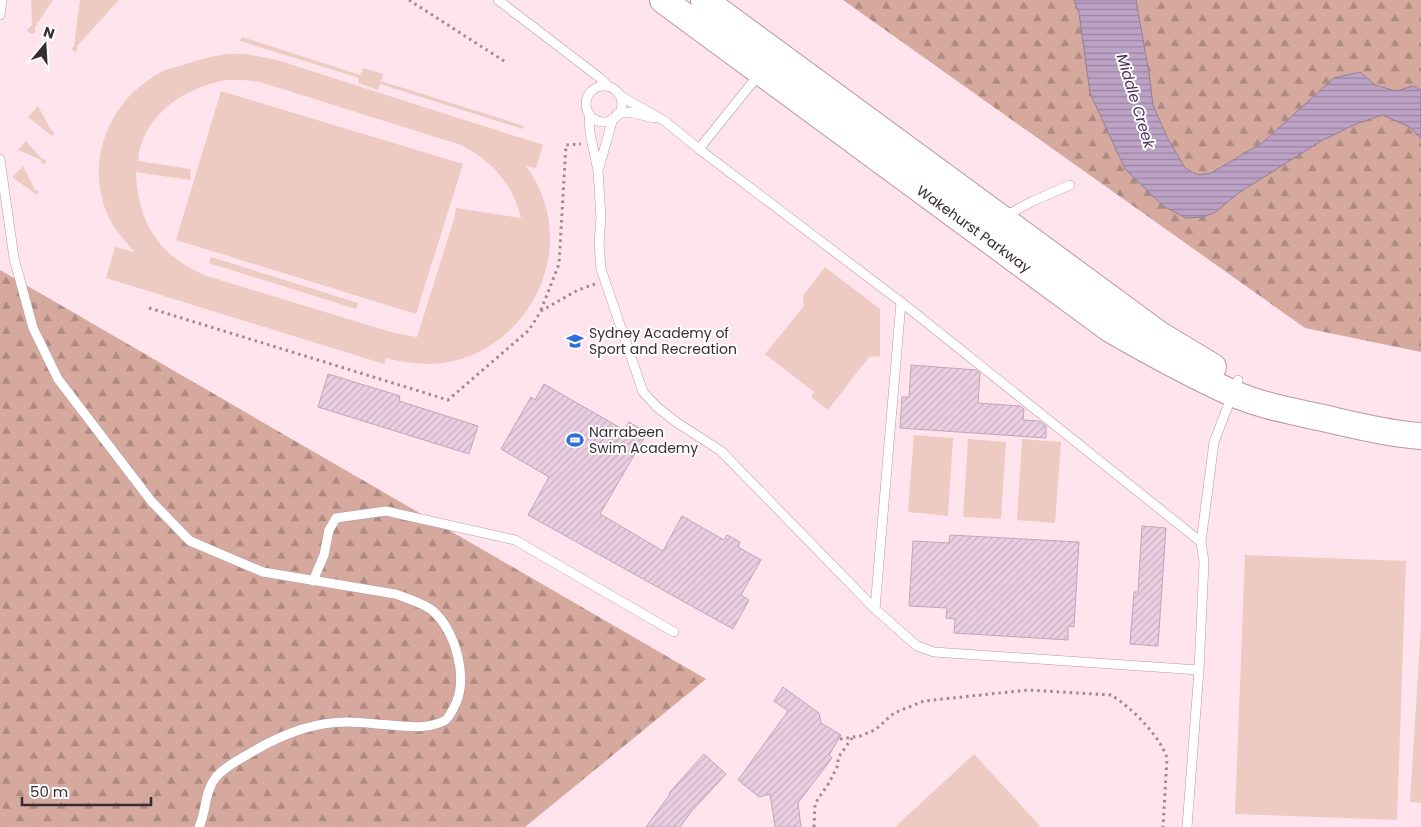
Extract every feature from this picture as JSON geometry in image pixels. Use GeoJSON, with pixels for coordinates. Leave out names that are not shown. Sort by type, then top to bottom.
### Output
{"type":"FeatureCollection","features":[{"type":"Feature","properties":{"kind":"main road","name":"Wakehurst Parkway"},"geometry":{"type":"LineString","coordinates":[[662,0],[1110,329],[1165,361],[1236,387]]}},
{"type":"Feature","properties":{"kind":"main road","name":"Wakehurst Parkway"},"geometry":{"type":"LineString","coordinates":[[704,0],[1160,335],[1198,359],[1236,387],[1273,408],[1356,427],[1421,436]]}},
{"type":"Feature","properties":{"kind":"lane"},"geometry":{"type":"LineString","coordinates":[[0,15],[2,0]]}},
{"type":"Feature","properties":{"kind":"lane"},"geometry":{"type":"LineString","coordinates":[[498,0],[600,78],[619,95],[666,122],[902,302],[1201,542]]}},
{"type":"Feature","properties":{"kind":"lane"},"geometry":{"type":"LineString","coordinates":[[699,149],[761,73]]}},
{"type":"Feature","properties":{"kind":"lane"},"geometry":{"type":"LineString","coordinates":[[608,86],[597,87],[589,94],[586,105],[598,171],[601,218],[599,243],[601,269],[643,392],[657,407],[676,422],[721,451],[875,609],[917,646],[934,652],[1199,670]]}},
{"type":"Feature","properties":{"kind":"lane"},"geometry":{"type":"LineString","coordinates":[[598,171],[615,116],[621,105],[619,95]]}},
{"type":"Feature","properties":{"kind":"lane"},"geometry":{"type":"LineString","coordinates":[[589,114],[593,118],[603,121],[629,112],[666,122]]}},
{"type":"Feature","properties":{"kind":"lane"},"geometry":{"type":"LineString","coordinates":[[0,159],[14,258],[33,328],[58,379],[152,502],[190,541],[263,572],[394,594],[432,611],[448,632],[458,655],[460,686],[455,706],[446,720],[424,727],[346,722],[312,727],[283,735],[230,765],[216,777],[207,794],[204,818],[199,827]]}},
{"type":"Feature","properties":{"kind":"lane"},"geometry":{"type":"LineString","coordinates":[[1001,219],[1033,200],[1070,185]]}},
{"type":"Feature","properties":{"kind":"lane"},"geometry":{"type":"LineString","coordinates":[[875,609],[902,302]]}},
{"type":"Feature","properties":{"kind":"lane"},"geometry":{"type":"LineString","coordinates":[[1187,827],[1199,670],[1204,562],[1201,542],[1214,442],[1236,387]]}},
{"type":"Feature","properties":{"kind":"lane"},"geometry":{"type":"LineString","coordinates":[[313,581],[324,555],[329,530],[336,518],[386,511],[515,540],[674,632]]}},
{"type":"Feature","properties":{"kind":"path"},"geometry":{"type":"LineString","coordinates":[[409,0],[507,63]]}},
{"type":"Feature","properties":{"kind":"path"},"geometry":{"type":"LineString","coordinates":[[149,308],[448,400],[529,330],[541,311],[559,264],[566,145],[592,143]]}},
{"type":"Feature","properties":{"kind":"path"},"geometry":{"type":"LineString","coordinates":[[541,311],[578,290],[605,280]]}},
{"type":"Feature","properties":{"kind":"path"},"geometry":{"type":"LineString","coordinates":[[840,739],[860,736],[875,730],[894,713],[924,701],[1028,690],[1111,695],[1138,716],[1164,750],[1167,758],[1163,827]]}},
{"type":"Feature","properties":{"kind":"path"},"geometry":{"type":"LineString","coordinates":[[814,827],[815,804],[838,765],[838,758],[852,737]]}},
{"type":"Feature","properties":{"kind":"shaded area"},"geometry":{"type":"Polygon","coordinates":[[[31,0],[53,0],[35,27],[35,33],[32,34],[27,30],[32,25],[31,0]]]}},
{"type":"Feature","properties":{"kind":"shaded area"},"geometry":{"type":"Polygon","coordinates":[[[80,0],[119,0],[77,46],[77,51],[75,52],[71,49],[74,46],[80,0]]]}},
{"type":"Feature","properties":{"kind":"shaded area"},"geometry":{"type":"Polygon","coordinates":[[[242,37],[360,75],[363,68],[383,74],[381,81],[524,126],[523,129],[380,84],[378,90],[358,83],[359,78],[240,41],[242,37]]]}},
{"type":"Feature","properties":{"kind":"shaded area"},"geometry":{"type":"Polygon","coordinates":[[[227,54],[246,54],[277,60],[543,145],[536,168],[526,166],[541,193],[549,222],[549,252],[543,280],[530,306],[511,329],[487,347],[458,360],[422,364],[386,358],[384,364],[106,278],[115,247],[134,252],[109,218],[102,198],[99,177],[100,157],[105,137],[113,118],[125,101],[140,86],[161,72],[206,58],[227,54]],[[226,80],[211,84],[195,89],[181,97],[156,117],[147,130],[141,145],[138,161],[191,169],[190,180],[136,172],[141,207],[154,236],[176,259],[190,268],[207,276],[394,333],[417,337],[456,208],[521,218],[513,194],[500,175],[482,158],[461,145],[260,82],[226,80]]]}},
{"type":"Feature","properties":{"kind":"shaded area"},"geometry":{"type":"Polygon","coordinates":[[[221,91],[463,164],[416,314],[176,240],[221,91]]]}},
{"type":"Feature","properties":{"kind":"shaded area"},"geometry":{"type":"Polygon","coordinates":[[[38,106],[51,130],[54,132],[52,136],[28,117],[38,106]]]}},
{"type":"Feature","properties":{"kind":"shaded area"},"geometry":{"type":"Polygon","coordinates":[[[26,141],[42,159],[46,160],[46,163],[42,164],[41,160],[18,150],[26,141]]]}},
{"type":"Feature","properties":{"kind":"shaded area"},"geometry":{"type":"Polygon","coordinates":[[[23,166],[35,190],[39,192],[37,195],[12,177],[23,166]]]}},
{"type":"Feature","properties":{"kind":"shaded area"},"geometry":{"type":"Polygon","coordinates":[[[211,257],[358,303],[356,309],[209,263],[211,257]]]}},
{"type":"Feature","properties":{"kind":"shaded area"},"geometry":{"type":"Polygon","coordinates":[[[825,267],[880,309],[880,356],[869,357],[828,410],[811,397],[814,392],[765,354],[804,306],[803,296],[825,267]]]}},
{"type":"Feature","properties":{"kind":"shaded area"},"geometry":{"type":"Polygon","coordinates":[[[914,435],[953,438],[948,516],[908,512],[914,435]]]}},
{"type":"Feature","properties":{"kind":"shaded area"},"geometry":{"type":"Polygon","coordinates":[[[968,439],[1006,442],[1001,519],[963,517],[968,439]]]}},
{"type":"Feature","properties":{"kind":"shaded area"},"geometry":{"type":"Polygon","coordinates":[[[1022,439],[1061,442],[1055,523],[1017,520],[1022,439]]]}},
{"type":"Feature","properties":{"kind":"shaded area"},"geometry":{"type":"Polygon","coordinates":[[[1245,555],[1406,561],[1397,820],[1235,814],[1245,555]]]}},
{"type":"Feature","properties":{"kind":"shaded area"},"geometry":{"type":"Polygon","coordinates":[[[1421,625],[1421,803],[1410,802],[1421,625]]]}},
{"type":"Feature","properties":{"kind":"shaded area"},"geometry":{"type":"Polygon","coordinates":[[[974,754],[1041,827],[895,827],[974,754]]]}},
{"type":"Feature","properties":{"kind":"green space"},"geometry":{"type":"Polygon","coordinates":[[[843,0],[1421,0],[1421,352],[1305,328],[843,0]]]}},
{"type":"Feature","properties":{"kind":"green space"},"geometry":{"type":"Polygon","coordinates":[[[0,270],[706,679],[525,827],[0,827],[0,270]]]}},
{"type":"Feature","properties":{"kind":"water","name":"Middle Creek"},"geometry":{"type":"Polygon","coordinates":[[[1074,0],[1136,0],[1153,105],[1167,137],[1185,168],[1198,175],[1211,173],[1262,143],[1334,78],[1360,72],[1375,85],[1396,91],[1413,86],[1421,90],[1421,139],[1410,127],[1382,115],[1356,124],[1321,141],[1237,194],[1216,212],[1203,217],[1186,218],[1163,206],[1125,169],[1090,93],[1079,13],[1074,0]]]}},
{"type":"Feature","properties":{"kind":"building"},"geometry":{"type":"Polygon","coordinates":[[[911,365],[976,370],[980,373],[978,403],[1020,406],[1024,409],[1023,420],[1039,421],[1046,426],[1046,438],[900,428],[902,397],[909,397],[911,365]]]}},
{"type":"Feature","properties":{"kind":"building"},"geometry":{"type":"Polygon","coordinates":[[[328,374],[400,396],[399,401],[478,426],[469,454],[318,407],[328,374]]]}},
{"type":"Feature","properties":{"kind":"building"},"geometry":{"type":"Polygon","coordinates":[[[544,384],[624,430],[629,422],[647,433],[600,514],[663,551],[682,516],[724,540],[727,535],[740,542],[738,547],[761,560],[741,595],[749,600],[733,629],[528,515],[549,477],[501,449],[531,397],[535,400],[544,384]]]}},
{"type":"Feature","properties":{"kind":"building"},"geometry":{"type":"Polygon","coordinates":[[[1142,526],[1166,528],[1158,646],[1130,644],[1134,592],[1138,592],[1142,526]]]}},
{"type":"Feature","properties":{"kind":"building"},"geometry":{"type":"Polygon","coordinates":[[[950,535],[1079,542],[1074,627],[1068,626],[1068,640],[954,633],[955,619],[946,618],[947,608],[909,606],[913,541],[949,543],[950,535]]]}},
{"type":"Feature","properties":{"kind":"building"},"geometry":{"type":"Polygon","coordinates":[[[783,687],[819,713],[821,723],[841,735],[829,755],[832,758],[798,803],[801,827],[775,827],[770,794],[759,797],[738,780],[788,711],[774,701],[783,687]]]}},
{"type":"Feature","properties":{"kind":"building"},"geometry":{"type":"Polygon","coordinates":[[[704,754],[726,774],[690,813],[680,827],[646,827],[669,793],[704,754]]]}},
{"type":"Feature","properties":{"kind":"place","name":"Sydney Academy of Sport and Recreation"},"geometry":{"type":"Point","coordinates":[575,341]}},
{"type":"Feature","properties":{"kind":"place","name":"Narrabeen Swim Academy"},"geometry":{"type":"Point","coordinates":[575,440]}}]}
